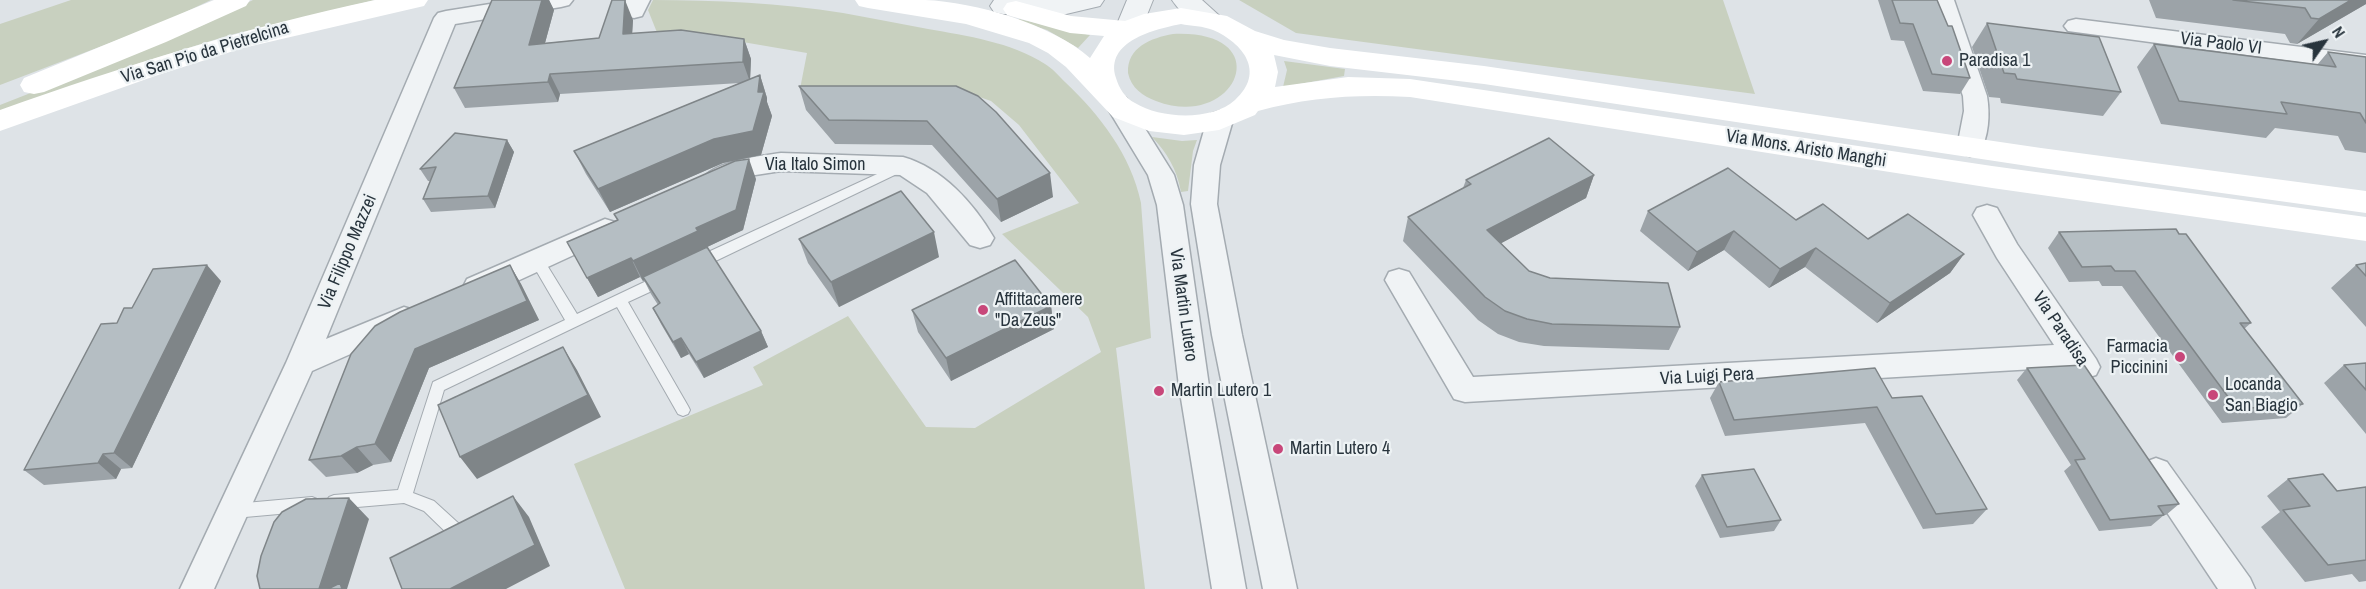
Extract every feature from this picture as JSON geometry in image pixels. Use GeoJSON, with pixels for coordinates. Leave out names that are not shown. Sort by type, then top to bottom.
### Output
{"type":"FeatureCollection","features":[{"type":"Feature","properties":{"kind":"main road","name":"Via San Pio da Pietrelcina"},"geometry":{"type":"LineString","coordinates":[[0,98],[146,40],[237,0]]}},
{"type":"Feature","properties":{"kind":"main road","name":"Via San Pio da Pietrelcina"},"geometry":{"type":"LineString","coordinates":[[0,121],[92,88],[235,42],[312,21],[415,0]]}},
{"type":"Feature","properties":{"kind":"main road"},"geometry":{"type":"LineString","coordinates":[[868,0],[964,16],[1031,34],[1066,53],[1110,96],[1135,116],[1158,123],[1196,124],[1220,120],[1248,104],[1263,85],[1265,71],[1263,57],[1249,39],[1231,27],[1209,19],[1172,16],[1144,22],[1127,29],[1111,42],[1102,56],[1099,71],[1110,96]]}},
{"type":"Feature","properties":{"kind":"main road"},"geometry":{"type":"LineString","coordinates":[[993,3],[1070,24],[1127,29]]}},
{"type":"Feature","properties":{"kind":"main road","name":"Via Mons. Aristo Manghi"},"geometry":{"type":"LineString","coordinates":[[1249,39],[1281,48],[1330,57],[1484,75],[1970,147],[2366,202]]}},
{"type":"Feature","properties":{"kind":"main road","name":"Via Mons. Aristo Manghi"},"geometry":{"type":"LineString","coordinates":[[1248,104],[1281,95],[1330,87],[1364,85],[1410,88],[1968,174],[2366,229]]}},
{"type":"Feature","properties":{"kind":"street","name":"Via Filippo Mazzei"},"geometry":{"type":"LineString","coordinates":[[196,589],[301,363],[446,18],[561,0]]}},
{"type":"Feature","properties":{"kind":"street"},"geometry":{"type":"LineString","coordinates":[[993,3],[1062,7],[1092,0]]}},
{"type":"Feature","properties":{"kind":"street"},"geometry":{"type":"LineString","coordinates":[[1127,29],[1140,0]]}},
{"type":"Feature","properties":{"kind":"street"},"geometry":{"type":"LineString","coordinates":[[1185,0],[1209,19]]}},
{"type":"Feature","properties":{"kind":"street"},"geometry":{"type":"LineString","coordinates":[[1942,0],[1975,96],[1977,111],[1970,147]]}},
{"type":"Feature","properties":{"kind":"street","name":"Via Paolo VI"},"geometry":{"type":"LineString","coordinates":[[2076,26],[2366,63]]}},
{"type":"Feature","properties":{"kind":"street","name":"Via Martin Lutero"},"geometry":{"type":"LineString","coordinates":[[1110,96],[1166,186],[1194,386],[1229,589]]}},
{"type":"Feature","properties":{"kind":"street","name":"Via Martin Lutero"},"geometry":{"type":"LineString","coordinates":[[1220,120],[1207,165],[1204,204],[1225,324],[1280,589]]}},
{"type":"Feature","properties":{"kind":"street","name":"Via Italo Simon"},"geometry":{"type":"LineString","coordinates":[[690,191],[733,172],[766,163],[903,166],[917,171],[938,187],[980,238]]}},
{"type":"Feature","properties":{"kind":"street","name":"Via Paradisa"},"geometry":{"type":"LineString","coordinates":[[1987,215],[2007,251],[2104,394]]}},
{"type":"Feature","properties":{"kind":"street"},"geometry":{"type":"LineString","coordinates":[[301,363],[624,221]]}},
{"type":"Feature","properties":{"kind":"street","name":"Via Luigi Pera"},"geometry":{"type":"LineString","coordinates":[[1399,280],[1465,390],[2077,355]]}},
{"type":"Feature","properties":{"kind":"street"},"geometry":{"type":"LineString","coordinates":[[2144,453],[2238,589]]}},
{"type":"Feature","properties":{"kind":"lane","name":"Via Italo Simon"},"geometry":{"type":"LineString","coordinates":[[404,496],[438,386],[903,166]]}},
{"type":"Feature","properties":{"kind":"lane"},"geometry":{"type":"LineString","coordinates":[[537,260],[574,322]]}},
{"type":"Feature","properties":{"kind":"lane"},"geometry":{"type":"LineString","coordinates":[[620,300],[682,410]]}},
{"type":"Feature","properties":{"kind":"lane"},"geometry":{"type":"LineString","coordinates":[[234,511],[404,496],[429,506],[462,537]]}},
{"type":"Feature","properties":{"kind":"green space"},"geometry":{"type":"Polygon","coordinates":[[[71,0],[211,0],[162,23],[0,85],[0,24],[71,0]]]}},
{"type":"Feature","properties":{"kind":"green space"},"geometry":{"type":"Polygon","coordinates":[[[253,0],[375,0],[230,35],[134,65],[0,113],[0,105],[201,26],[253,0]]]}},
{"type":"Feature","properties":{"kind":"green space"},"geometry":{"type":"Polygon","coordinates":[[[653,0],[796,7],[958,34],[1003,45],[1032,56],[1048,66],[1102,122],[1130,168],[1141,203],[1151,338],[1116,348],[1145,589],[625,589],[574,464],[763,385],[753,367],[848,316],[926,427],[975,428],[1101,352],[1088,317],[1002,234],[1079,203],[1019,125],[991,101],[968,93],[800,89],[807,53],[690,33],[658,35],[648,10],[653,0]]]}},
{"type":"Feature","properties":{"kind":"green space"},"geometry":{"type":"Polygon","coordinates":[[[1239,0],[1723,0],[1755,94],[1296,33],[1239,0]]]}},
{"type":"Feature","properties":{"kind":"green space"},"geometry":{"type":"Polygon","coordinates":[[[1019,19],[1090,35],[1078,48],[1047,30],[1018,21],[1019,19]]]}},
{"type":"Feature","properties":{"kind":"green space"},"geometry":{"type":"Polygon","coordinates":[[[1173,34],[1206,37],[1227,47],[1236,61],[1235,77],[1225,92],[1208,103],[1184,107],[1156,101],[1142,94],[1135,87],[1128,73],[1129,64],[1136,50],[1149,41],[1173,34]]]}},
{"type":"Feature","properties":{"kind":"green space"},"geometry":{"type":"Polygon","coordinates":[[[1284,61],[1345,69],[1344,76],[1283,87],[1287,70],[1284,61]]]}},
{"type":"Feature","properties":{"kind":"green space"},"geometry":{"type":"Polygon","coordinates":[[[1152,137],[1182,141],[1197,140],[1193,151],[1188,191],[1181,192],[1171,162],[1152,137]]]}},
{"type":"Feature","properties":{"kind":"building"},"geometry":{"type":"Polygon","coordinates":[[[492,0],[542,0],[529,45],[599,38],[612,0],[625,0],[623,34],[681,30],[744,39],[743,62],[550,74],[548,82],[454,88],[492,0]]]}},
{"type":"Feature","properties":{"kind":"building"},"geometry":{"type":"Polygon","coordinates":[[[1892,0],[1937,0],[1948,26],[1952,26],[1970,78],[1932,74],[1913,24],[1900,23],[1892,0]]]}},
{"type":"Feature","properties":{"kind":"building"},"geometry":{"type":"Polygon","coordinates":[[[2233,0],[2351,0],[2319,19],[2311,18],[2305,8],[2233,0]]]}},
{"type":"Feature","properties":{"kind":"building"},"geometry":{"type":"Polygon","coordinates":[[[1987,23],[2099,37],[2121,92],[2017,79],[2015,74],[2004,73],[1987,23]]]}},
{"type":"Feature","properties":{"kind":"building"},"geometry":{"type":"Polygon","coordinates":[[[2154,44],[2336,67],[2328,52],[2366,57],[2366,123],[2360,113],[2281,102],[2287,114],[2179,101],[2154,44]]]}},
{"type":"Feature","properties":{"kind":"building"},"geometry":{"type":"Polygon","coordinates":[[[760,75],[758,92],[764,92],[753,131],[714,139],[598,189],[574,151],[760,75]]]}},
{"type":"Feature","properties":{"kind":"building"},"geometry":{"type":"Polygon","coordinates":[[[799,86],[956,86],[978,96],[996,112],[1050,173],[997,199],[927,121],[829,120],[799,86]]]}},
{"type":"Feature","properties":{"kind":"building"},"geometry":{"type":"Polygon","coordinates":[[[455,133],[507,140],[488,196],[423,199],[436,167],[420,169],[455,133]]]}},
{"type":"Feature","properties":{"kind":"building"},"geometry":{"type":"Polygon","coordinates":[[[1549,138],[1594,175],[1487,230],[1529,271],[1550,278],[1668,283],[1680,327],[1552,324],[1527,319],[1505,311],[1485,297],[1408,217],[1471,184],[1466,180],[1549,138]]]}},
{"type":"Feature","properties":{"kind":"building"},"geometry":{"type":"Polygon","coordinates":[[[749,159],[736,210],[696,228],[698,231],[633,261],[631,258],[587,278],[567,242],[618,220],[614,214],[735,161],[749,159]]]}},
{"type":"Feature","properties":{"kind":"building"},"geometry":{"type":"Polygon","coordinates":[[[1728,168],[1796,220],[1823,204],[1868,239],[1908,214],[1964,254],[1890,303],[1816,248],[1780,269],[1734,231],[1697,252],[1648,211],[1728,168]]]}},
{"type":"Feature","properties":{"kind":"building"},"geometry":{"type":"Polygon","coordinates":[[[901,191],[934,232],[831,282],[799,239],[901,191]]]}},
{"type":"Feature","properties":{"kind":"building"},"geometry":{"type":"Polygon","coordinates":[[[2176,229],[2179,234],[2186,234],[2251,323],[2240,323],[2303,404],[2237,409],[2135,271],[2115,271],[2111,266],[2082,267],[2059,232],[2176,229]]]}},
{"type":"Feature","properties":{"kind":"building"},"geometry":{"type":"Polygon","coordinates":[[[707,247],[761,331],[696,362],[681,338],[673,342],[653,308],[660,303],[643,277],[707,247]]]}},
{"type":"Feature","properties":{"kind":"building"},"geometry":{"type":"Polygon","coordinates":[[[1015,260],[1051,306],[946,358],[912,310],[1015,260]]]}},
{"type":"Feature","properties":{"kind":"building"},"geometry":{"type":"Polygon","coordinates":[[[2366,263],[2366,276],[2356,265],[2366,263]]]}},
{"type":"Feature","properties":{"kind":"building"},"geometry":{"type":"Polygon","coordinates":[[[207,265],[114,453],[103,454],[98,463],[24,470],[101,324],[117,323],[124,308],[132,308],[153,269],[207,265]]]}},
{"type":"Feature","properties":{"kind":"building"},"geometry":{"type":"Polygon","coordinates":[[[510,265],[527,301],[415,349],[375,444],[357,447],[341,456],[309,460],[351,354],[375,326],[400,312],[510,265]]]}},
{"type":"Feature","properties":{"kind":"building"},"geometry":{"type":"Polygon","coordinates":[[[563,347],[588,395],[460,457],[438,405],[563,347]]]}},
{"type":"Feature","properties":{"kind":"building"},"geometry":{"type":"Polygon","coordinates":[[[2366,363],[2366,390],[2344,365],[2366,363]]]}},
{"type":"Feature","properties":{"kind":"building"},"geometry":{"type":"Polygon","coordinates":[[[2084,365],[2179,504],[2158,506],[2164,515],[2110,520],[2075,460],[2085,459],[2027,368],[2084,365]]]}},
{"type":"Feature","properties":{"kind":"building"},"geometry":{"type":"Polygon","coordinates":[[[1875,368],[1892,398],[1922,396],[1987,509],[1936,514],[1877,407],[1734,420],[1719,382],[1875,368]]]}},
{"type":"Feature","properties":{"kind":"building"},"geometry":{"type":"Polygon","coordinates":[[[1754,469],[1781,520],[1727,527],[1702,475],[1754,469]]]}},
{"type":"Feature","properties":{"kind":"building"},"geometry":{"type":"Polygon","coordinates":[[[2323,474],[2337,491],[2366,487],[2366,560],[2328,565],[2283,510],[2310,506],[2288,479],[2323,474]]]}},
{"type":"Feature","properties":{"kind":"building"},"geometry":{"type":"Polygon","coordinates":[[[513,496],[535,545],[450,589],[402,589],[390,558],[513,496]]]}},
{"type":"Feature","properties":{"kind":"building"},"geometry":{"type":"Polygon","coordinates":[[[349,498],[319,589],[260,589],[257,576],[261,556],[274,522],[282,512],[306,499],[349,498]]]}},
{"type":"Feature","properties":{"kind":"building"},"geometry":{"type":"Polygon","coordinates":[[[340,583],[342,589],[328,589],[340,583]]]}},
{"type":"Feature","properties":{"kind":"place","name":"Paradisa 1"},"geometry":{"type":"Point","coordinates":[1947,61]}},
{"type":"Feature","properties":{"kind":"place","name":"Affittacamere \"Da Zeus\""},"geometry":{"type":"Point","coordinates":[983,310]}},
{"type":"Feature","properties":{"kind":"place","name":"Farmacia Piccinini"},"geometry":{"type":"Point","coordinates":[2180,357]}},
{"type":"Feature","properties":{"kind":"place","name":"Martin Lutero 1"},"geometry":{"type":"Point","coordinates":[1159,391]}},
{"type":"Feature","properties":{"kind":"place","name":"Locanda San Biagio"},"geometry":{"type":"Point","coordinates":[2213,395]}},
{"type":"Feature","properties":{"kind":"place","name":"Martin Lutero 4"},"geometry":{"type":"Point","coordinates":[1278,449]}}]}
